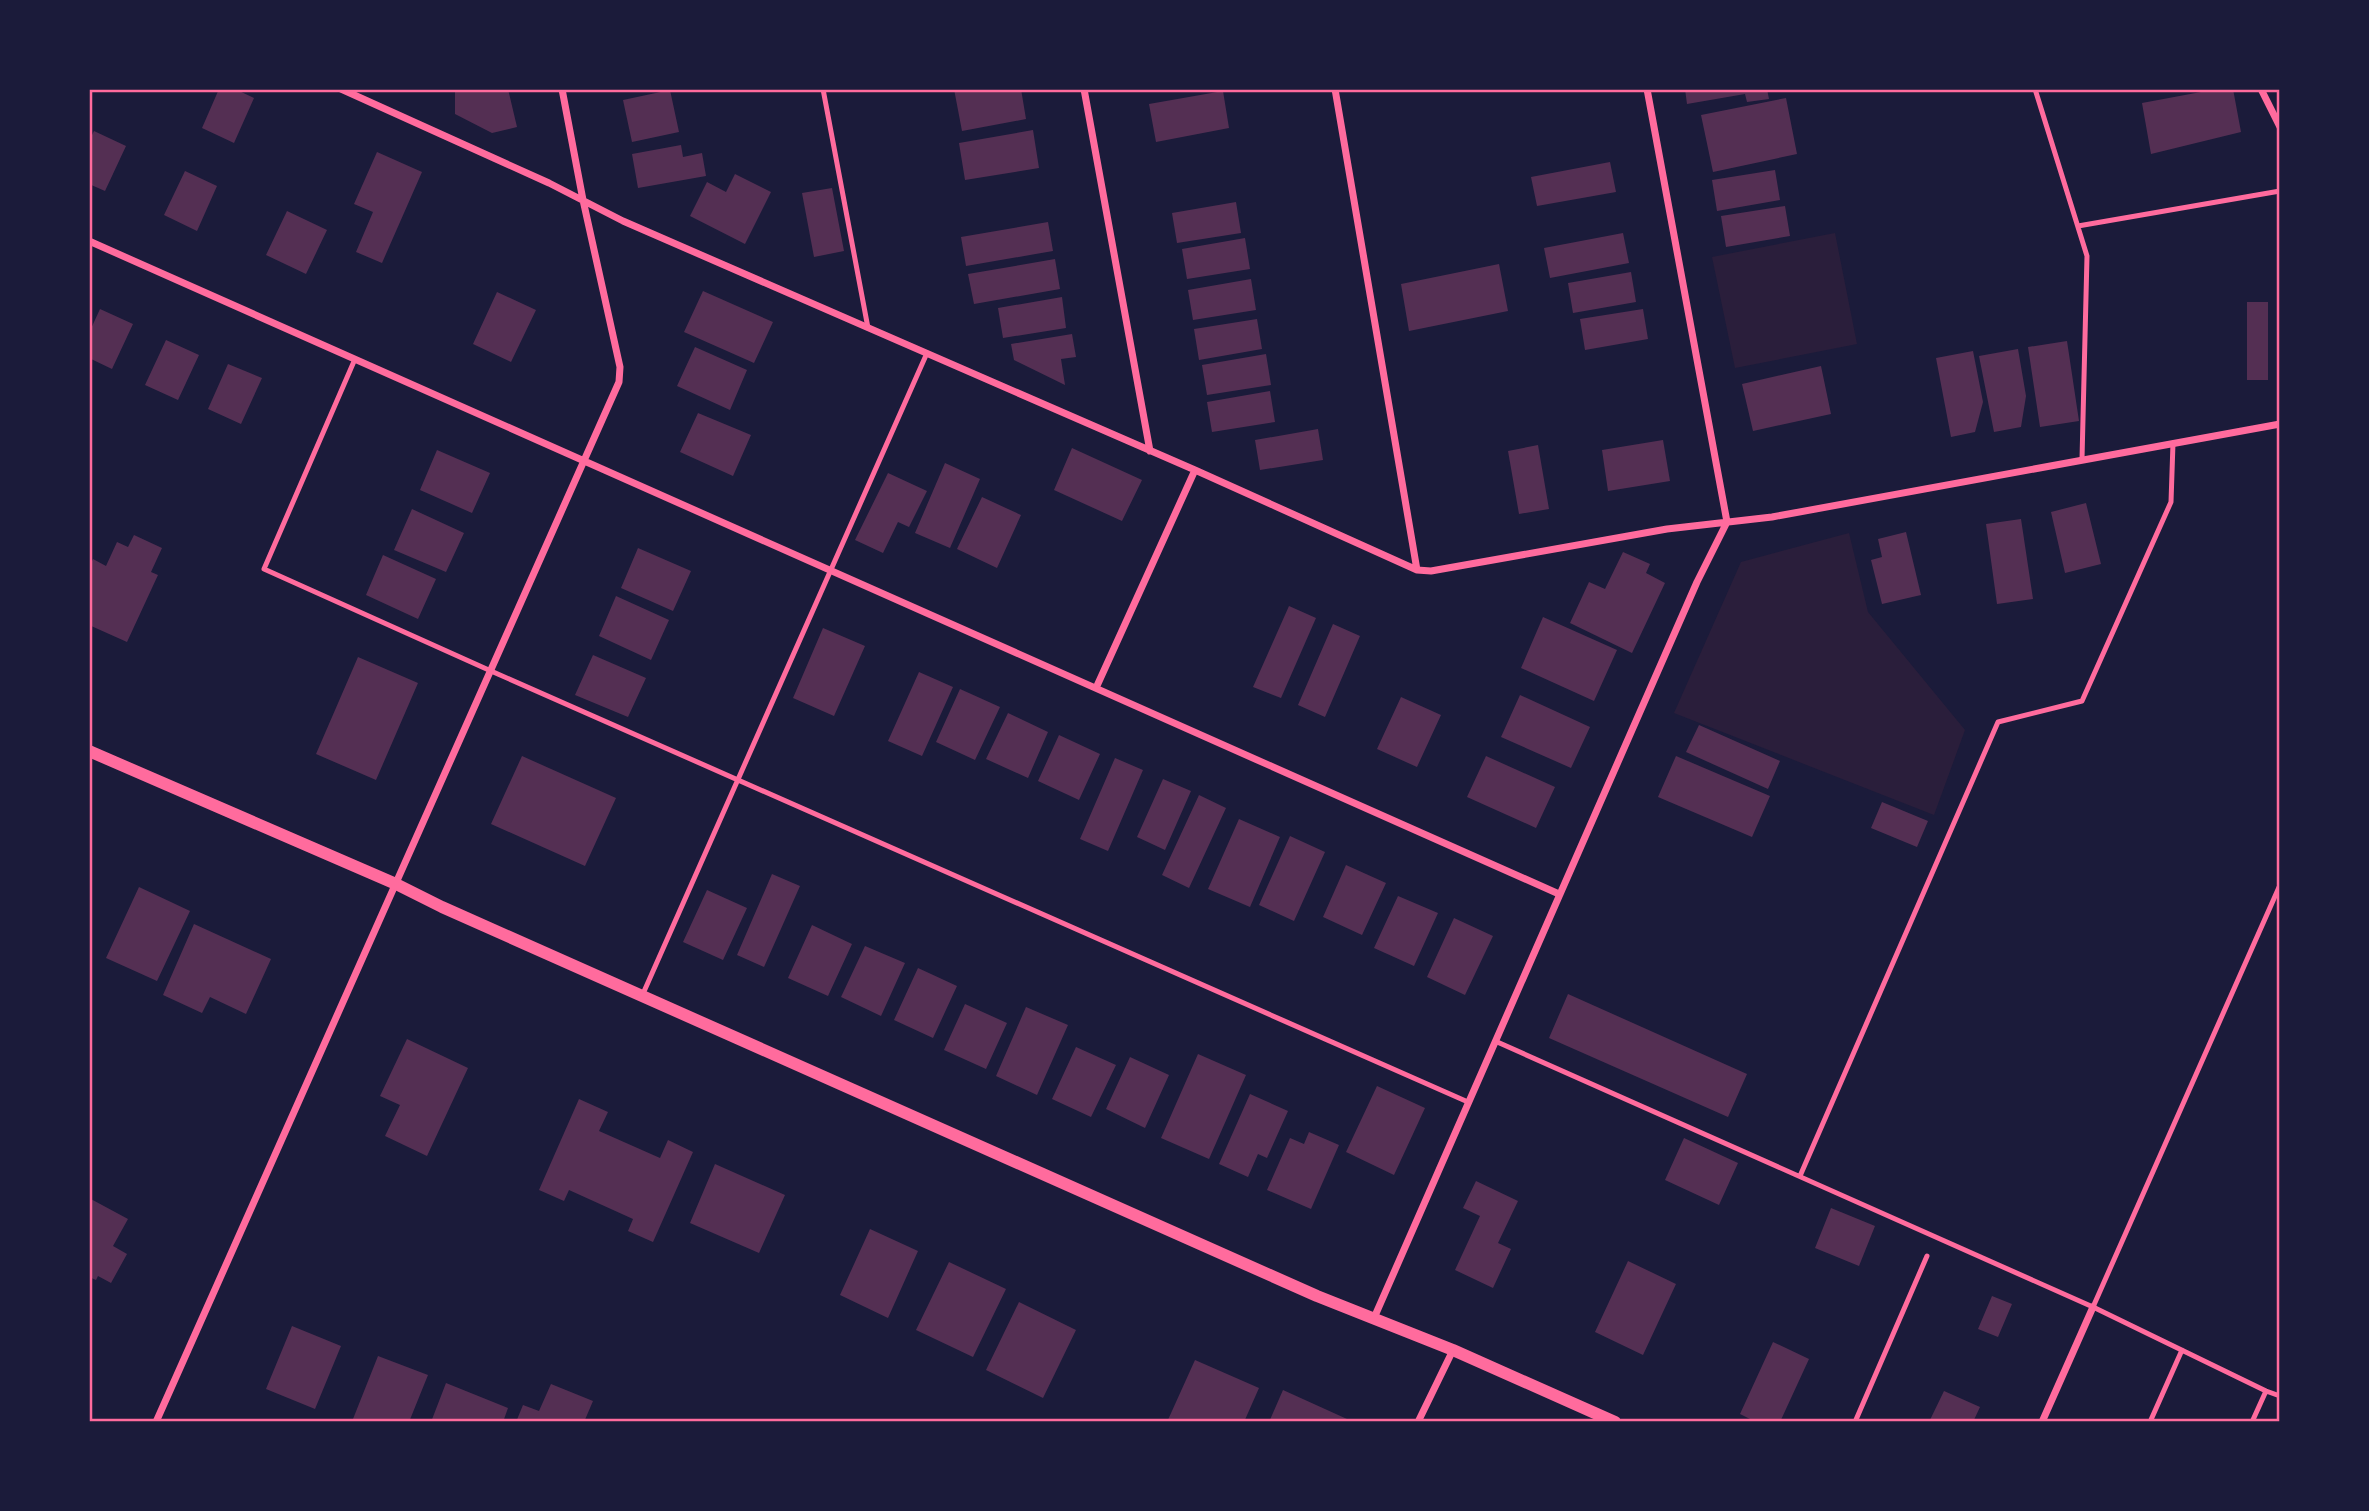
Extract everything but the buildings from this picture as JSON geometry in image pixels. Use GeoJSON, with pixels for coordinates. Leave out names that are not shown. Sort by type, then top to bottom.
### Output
{"type":"FeatureCollection","features":[{"type":"Feature","properties":{"kind":"street"},"geometry":{"type":"LineString","coordinates":[[341,89],[623,221],[1195,470],[1417,570],[1431,571],[1667,529],[1772,517],[2280,424]]}},
{"type":"Feature","properties":{"kind":"street"},"geometry":{"type":"LineString","coordinates":[[156,1422],[619,382],[620,367],[583,200],[562,89]]}},
{"type":"Feature","properties":{"kind":"street"},"geometry":{"type":"LineString","coordinates":[[1084,89],[1150,451]]}},
{"type":"Feature","properties":{"kind":"street"},"geometry":{"type":"LineString","coordinates":[[1374,1318],[1697,582],[1727,522],[1647,89]]}},
{"type":"Feature","properties":{"kind":"street"},"geometry":{"type":"LineString","coordinates":[[2261,89],[2280,127]]}},
{"type":"Feature","properties":{"kind":"street"},"geometry":{"type":"LineString","coordinates":[[1338,90],[1417,570]]}},
{"type":"Feature","properties":{"kind":"street"},"geometry":{"type":"LineString","coordinates":[[89,241],[1559,894]]}},
{"type":"Feature","properties":{"kind":"street"},"geometry":{"type":"LineString","coordinates":[[1096,688],[1195,470]]}},
{"type":"Feature","properties":{"kind":"street"},"geometry":{"type":"LineString","coordinates":[[89,751],[396,884],[1317,1296],[1453,1350],[1615,1422]]}},
{"type":"Feature","properties":{"kind":"street"},"geometry":{"type":"LineString","coordinates":[[2042,1422],[2093,1307]]}},
{"type":"Feature","properties":{"kind":"street"},"geometry":{"type":"LineString","coordinates":[[1418,1422],[1453,1350]]}},
{"type":"Feature","properties":{"kind":"lane"},"geometry":{"type":"LineString","coordinates":[[823,89],[868,328]]}},
{"type":"Feature","properties":{"kind":"lane"},"geometry":{"type":"LineString","coordinates":[[2035,89],[2087,256],[2082,459]]}},
{"type":"Feature","properties":{"kind":"lane"},"geometry":{"type":"LineString","coordinates":[[2078,226],[2280,191]]}},
{"type":"Feature","properties":{"kind":"lane"},"geometry":{"type":"LineString","coordinates":[[642,996],[927,353]]}},
{"type":"Feature","properties":{"kind":"lane"},"geometry":{"type":"LineString","coordinates":[[355,359],[264,569],[1468,1102]]}},
{"type":"Feature","properties":{"kind":"lane"},"geometry":{"type":"LineString","coordinates":[[1800,1176],[1998,722],[2082,701],[2171,502],[2173,443]]}},
{"type":"Feature","properties":{"kind":"lane"},"geometry":{"type":"LineString","coordinates":[[2093,1307],[2280,885]]}},
{"type":"Feature","properties":{"kind":"lane"},"geometry":{"type":"LineString","coordinates":[[1495,1041],[2093,1307],[2280,1396]]}},
{"type":"Feature","properties":{"kind":"lane"},"geometry":{"type":"LineString","coordinates":[[1855,1422],[1927,1256]]}},
{"type":"Feature","properties":{"kind":"lane"},"geometry":{"type":"LineString","coordinates":[[2150,1422],[2182,1350]]}},
{"type":"Feature","properties":{"kind":"lane"},"geometry":{"type":"LineString","coordinates":[[2252,1422],[2266,1391]]}},
{"type":"Feature","properties":{"kind":"shaded area"},"geometry":{"type":"Polygon","coordinates":[[[1835,233],[1857,344],[1735,368],[1712,257],[1835,233]]]}},
{"type":"Feature","properties":{"kind":"shaded area"},"geometry":{"type":"Polygon","coordinates":[[[1849,533],[1868,612],[1965,730],[1934,815],[1674,713],[1741,562],[1849,533]]]}}]}
